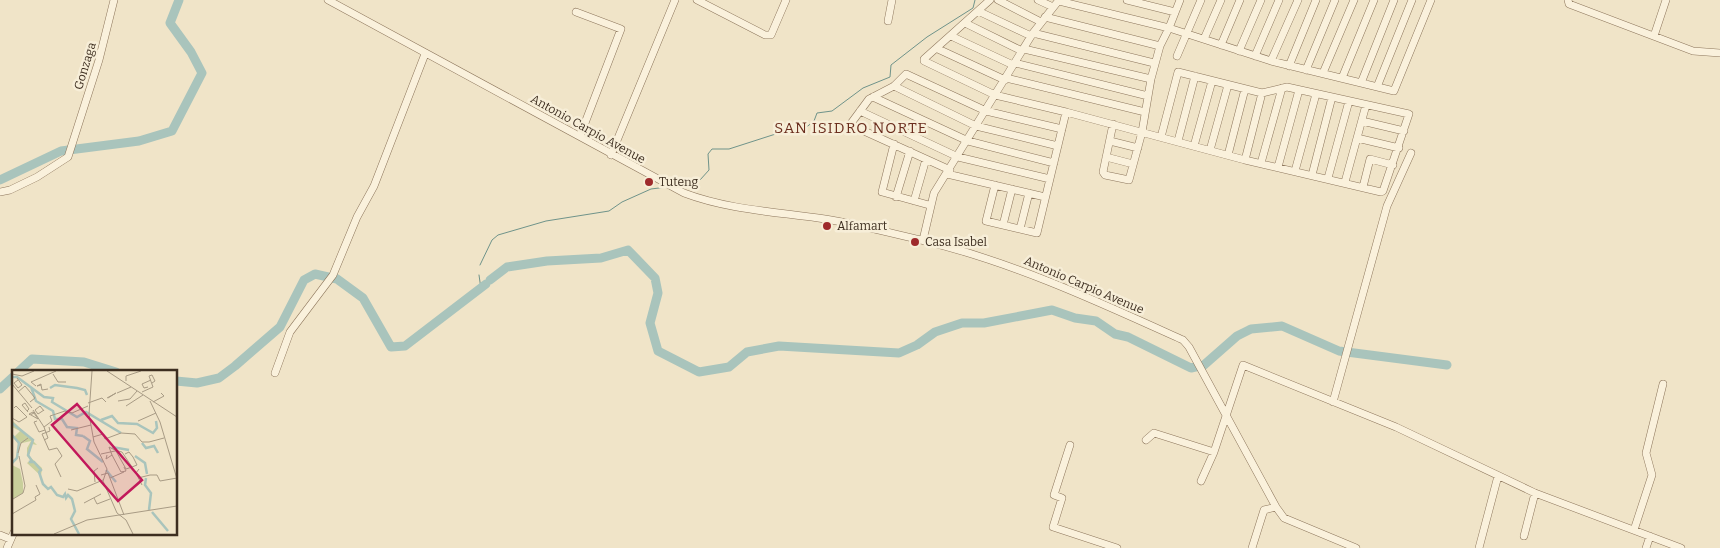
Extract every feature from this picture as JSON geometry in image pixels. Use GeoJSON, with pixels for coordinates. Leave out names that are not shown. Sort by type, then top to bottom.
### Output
{"type":"FeatureCollection","features":[{"type":"Feature","properties":{"kind":"street","name":"Gonzaga"},"geometry":{"type":"LineString","coordinates":[[0,192],[10,190],[51,170],[62,163],[69,154],[99,60],[114,0]]}},
{"type":"Feature","properties":{"kind":"street","name":"Antonio Carpio Avenue"},"geometry":{"type":"LineString","coordinates":[[328,0],[580,136],[659,182],[684,193],[709,202],[828,220],[923,240],[1052,281],[1183,340],[1276,507],[1284,518],[1356,548]]}},
{"type":"Feature","properties":{"kind":"street"},"geometry":{"type":"LineString","coordinates":[[611,155],[675,0]]}},
{"type":"Feature","properties":{"kind":"street"},"geometry":{"type":"LineString","coordinates":[[697,0],[765,35],[771,35],[786,0]]}},
{"type":"Feature","properties":{"kind":"street"},"geometry":{"type":"LineString","coordinates":[[888,21],[892,0]]}},
{"type":"Feature","properties":{"kind":"street"},"geometry":{"type":"LineString","coordinates":[[990,0],[924,61],[995,96],[1161,136],[1245,160],[1384,191],[1409,114],[1287,87],[1262,93],[1178,72],[1161,136]]}},
{"type":"Feature","properties":{"kind":"street"},"geometry":{"type":"LineString","coordinates":[[998,0],[1043,19],[1160,46]]}},
{"type":"Feature","properties":{"kind":"street"},"geometry":{"type":"LineString","coordinates":[[1038,0],[1053,7]]}},
{"type":"Feature","properties":{"kind":"street"},"geometry":{"type":"LineString","coordinates":[[923,240],[929,205],[934,192],[949,172],[1032,35],[1059,0],[1169,28],[1289,66],[1395,90],[1431,0]]}},
{"type":"Feature","properties":{"kind":"street"},"geometry":{"type":"LineString","coordinates":[[1127,0],[1175,12]]}},
{"type":"Feature","properties":{"kind":"street"},"geometry":{"type":"LineString","coordinates":[[1113,124],[1103,172],[1105,175],[1129,180],[1142,132],[1154,63],[1180,0]]}},
{"type":"Feature","properties":{"kind":"street"},"geometry":{"type":"LineString","coordinates":[[1177,56],[1201,0]]}},
{"type":"Feature","properties":{"kind":"street"},"geometry":{"type":"LineString","coordinates":[[1204,39],[1221,0]]}},
{"type":"Feature","properties":{"kind":"street"},"geometry":{"type":"LineString","coordinates":[[1221,45],[1240,0]]}},
{"type":"Feature","properties":{"kind":"street"},"geometry":{"type":"LineString","coordinates":[[1239,51],[1261,0]]}},
{"type":"Feature","properties":{"kind":"street"},"geometry":{"type":"LineString","coordinates":[[1256,56],[1279,0]]}},
{"type":"Feature","properties":{"kind":"street"},"geometry":{"type":"LineString","coordinates":[[1271,61],[1298,0]]}},
{"type":"Feature","properties":{"kind":"street"},"geometry":{"type":"LineString","coordinates":[[1289,66],[1316,0]]}},
{"type":"Feature","properties":{"kind":"street"},"geometry":{"type":"LineString","coordinates":[[1306,70],[1335,0]]}},
{"type":"Feature","properties":{"kind":"street"},"geometry":{"type":"LineString","coordinates":[[1323,74],[1354,0]]}},
{"type":"Feature","properties":{"kind":"street"},"geometry":{"type":"LineString","coordinates":[[1342,78],[1374,0]]}},
{"type":"Feature","properties":{"kind":"street"},"geometry":{"type":"LineString","coordinates":[[1361,82],[1394,0]]}},
{"type":"Feature","properties":{"kind":"street"},"geometry":{"type":"LineString","coordinates":[[1377,87],[1412,0]]}},
{"type":"Feature","properties":{"kind":"street"},"geometry":{"type":"LineString","coordinates":[[1568,0],[1568,4],[1693,51],[1720,53]]}},
{"type":"Feature","properties":{"kind":"street"},"geometry":{"type":"LineString","coordinates":[[1654,36],[1666,0]]}},
{"type":"Feature","properties":{"kind":"street"},"geometry":{"type":"LineString","coordinates":[[978,11],[1032,35],[1154,63]]}},
{"type":"Feature","properties":{"kind":"street"},"geometry":{"type":"LineString","coordinates":[[576,12],[621,29],[580,136]]}},
{"type":"Feature","properties":{"kind":"street"},"geometry":{"type":"LineString","coordinates":[[965,23],[1023,50],[1151,79]]}},
{"type":"Feature","properties":{"kind":"street"},"geometry":{"type":"LineString","coordinates":[[951,36],[1014,64],[1148,96]]}},
{"type":"Feature","properties":{"kind":"street"},"geometry":{"type":"LineString","coordinates":[[938,49],[1005,79],[1145,112]]}},
{"type":"Feature","properties":{"kind":"street"},"geometry":{"type":"LineString","coordinates":[[275,372],[290,332],[333,275],[357,216],[374,186],[425,54]]}},
{"type":"Feature","properties":{"kind":"street"},"geometry":{"type":"LineString","coordinates":[[1046,197],[949,172],[926,159],[853,126],[852,122],[873,97],[894,86],[907,74],[986,111],[1062,129]]}},
{"type":"Feature","properties":{"kind":"street"},"geometry":{"type":"LineString","coordinates":[[1178,141],[1195,76]]}},
{"type":"Feature","properties":{"kind":"street"},"geometry":{"type":"LineString","coordinates":[[1194,146],[1212,80]]}},
{"type":"Feature","properties":{"kind":"street"},"geometry":{"type":"LineString","coordinates":[[1210,150],[1228,85]]}},
{"type":"Feature","properties":{"kind":"street"},"geometry":{"type":"LineString","coordinates":[[894,86],[976,126],[1058,146]]}},
{"type":"Feature","properties":{"kind":"street"},"geometry":{"type":"LineString","coordinates":[[1261,163],[1282,88]]}},
{"type":"Feature","properties":{"kind":"street"},"geometry":{"type":"LineString","coordinates":[[1228,155],[1246,89]]}},
{"type":"Feature","properties":{"kind":"street"},"geometry":{"type":"LineString","coordinates":[[1278,167],[1299,90]]}},
{"type":"Feature","properties":{"kind":"street"},"geometry":{"type":"LineString","coordinates":[[1245,160],[1262,93]]}},
{"type":"Feature","properties":{"kind":"street"},"geometry":{"type":"LineString","coordinates":[[1295,171],[1316,94]]}},
{"type":"Feature","properties":{"kind":"street"},"geometry":{"type":"LineString","coordinates":[[873,97],[968,141],[1054,163]]}},
{"type":"Feature","properties":{"kind":"street"},"geometry":{"type":"LineString","coordinates":[[1312,175],[1332,97]]}},
{"type":"Feature","properties":{"kind":"street"},"geometry":{"type":"LineString","coordinates":[[1328,178],[1349,101]]}},
{"type":"Feature","properties":{"kind":"street"},"geometry":{"type":"LineString","coordinates":[[1345,182],[1366,105]]}},
{"type":"Feature","properties":{"kind":"street"},"geometry":{"type":"LineString","coordinates":[[860,111],[958,156],[1050,179]]}},
{"type":"Feature","properties":{"kind":"street"},"geometry":{"type":"LineString","coordinates":[[995,185],[986,222],[1037,234],[1066,112]]}},
{"type":"Feature","properties":{"kind":"street"},"geometry":{"type":"LineString","coordinates":[[1362,121],[1404,131]]}},
{"type":"Feature","properties":{"kind":"street"},"geometry":{"type":"LineString","coordinates":[[1357,138],[1399,148]]}},
{"type":"Feature","properties":{"kind":"street"},"geometry":{"type":"LineString","coordinates":[[1110,141],[1138,148]]}},
{"type":"Feature","properties":{"kind":"street"},"geometry":{"type":"LineString","coordinates":[[894,144],[882,189],[884,194],[929,205]]}},
{"type":"Feature","properties":{"kind":"street"},"geometry":{"type":"LineString","coordinates":[[896,198],[910,152]]}},
{"type":"Feature","properties":{"kind":"street"},"geometry":{"type":"LineString","coordinates":[[1332,402],[1387,206],[1411,153]]}},
{"type":"Feature","properties":{"kind":"street"},"geometry":{"type":"LineString","coordinates":[[1106,157],[1133,164]]}},
{"type":"Feature","properties":{"kind":"street"},"geometry":{"type":"LineString","coordinates":[[914,202],[926,159]]}},
{"type":"Feature","properties":{"kind":"street"},"geometry":{"type":"LineString","coordinates":[[1363,187],[1370,159],[1393,165]]}},
{"type":"Feature","properties":{"kind":"street"},"geometry":{"type":"LineString","coordinates":[[1003,226],[1012,189]]}},
{"type":"Feature","properties":{"kind":"street"},"geometry":{"type":"LineString","coordinates":[[1020,230],[1029,193]]}},
{"type":"Feature","properties":{"kind":"street"},"geometry":{"type":"LineString","coordinates":[[1201,481],[1214,452],[1243,365],[1396,427],[1535,493],[1681,548]]}},
{"type":"Feature","properties":{"kind":"street"},"geometry":{"type":"LineString","coordinates":[[1634,530],[1652,475],[1646,452],[1663,384]]}},
{"type":"Feature","properties":{"kind":"street"},"geometry":{"type":"LineString","coordinates":[[1146,440],[1154,433],[1214,452]]}},
{"type":"Feature","properties":{"kind":"street"},"geometry":{"type":"LineString","coordinates":[[1070,445],[1054,495],[1062,498],[1053,527],[1117,548]]}},
{"type":"Feature","properties":{"kind":"street"},"geometry":{"type":"LineString","coordinates":[[1479,548],[1498,476]]}},
{"type":"Feature","properties":{"kind":"street"},"geometry":{"type":"LineString","coordinates":[[1524,536],[1535,493]]}},
{"type":"Feature","properties":{"kind":"street"},"geometry":{"type":"LineString","coordinates":[[1252,548],[1264,510],[1276,507]]}},
{"type":"Feature","properties":{"kind":"street"},"geometry":{"type":"LineString","coordinates":[[0,535],[12,536],[6,548]]}},
{"type":"Feature","properties":{"kind":"street"},"geometry":{"type":"LineString","coordinates":[[1646,548],[1650,536]]}},
{"type":"Feature","properties":{"kind":"waterway"},"geometry":{"type":"LineString","coordinates":[[0,180],[61,151],[139,141],[172,131],[202,73],[191,52],[170,23],[179,0]]}},
{"type":"Feature","properties":{"kind":"waterway"},"geometry":{"type":"LineString","coordinates":[[676,185],[700,180],[709,170],[708,154],[712,149],[729,149],[785,131],[798,134],[814,121],[817,113],[832,111],[863,88],[890,77],[891,65],[927,37],[973,8],[975,0]]}},
{"type":"Feature","properties":{"kind":"waterway"},"geometry":{"type":"LineString","coordinates":[[480,265],[492,240],[498,235],[546,221],[609,211],[622,202],[651,189],[667,187]]}},
{"type":"Feature","properties":{"kind":"waterway"},"geometry":{"type":"LineString","coordinates":[[490,280],[507,267],[547,261],[601,258],[628,250],[655,278],[658,293],[650,323],[658,351],[699,372],[729,367],[747,352],[779,346],[899,353],[917,345],[935,332],[962,323],[984,323],[1052,310],[1075,318],[1096,321],[1115,334],[1128,337],[1191,368],[1204,365],[1237,336],[1251,329],[1282,326],[1339,351],[1447,365]]}},
{"type":"Feature","properties":{"kind":"waterway"},"geometry":{"type":"LineString","coordinates":[[178,381],[197,383],[219,378],[235,366],[280,327],[304,280],[315,274],[337,279],[363,298],[391,347],[405,346],[486,284]]}},
{"type":"Feature","properties":{"kind":"waterway"},"geometry":{"type":"LineString","coordinates":[[479,275],[481,289]]}},
{"type":"Feature","properties":{"kind":"waterway"},"geometry":{"type":"LineString","coordinates":[[20,370],[32,359],[84,362],[110,370]]}},
{"type":"Feature","properties":{"kind":"waterway"},"geometry":{"type":"LineString","coordinates":[[0,389],[12,378]]}},
{"type":"Feature","properties":{"kind":"place","name":"Tuteng"},"geometry":{"type":"Point","coordinates":[649,182]}},
{"type":"Feature","properties":{"kind":"place","name":"Alfamart"},"geometry":{"type":"Point","coordinates":[827,226]}},
{"type":"Feature","properties":{"kind":"place","name":"Casa Isabel"},"geometry":{"type":"Point","coordinates":[915,242]}},
{"type":"Feature","properties":{"kind":"district","name":"SAN ISIDRO NORTE"},"geometry":{"type":"Point","coordinates":[851,128]}}]}
